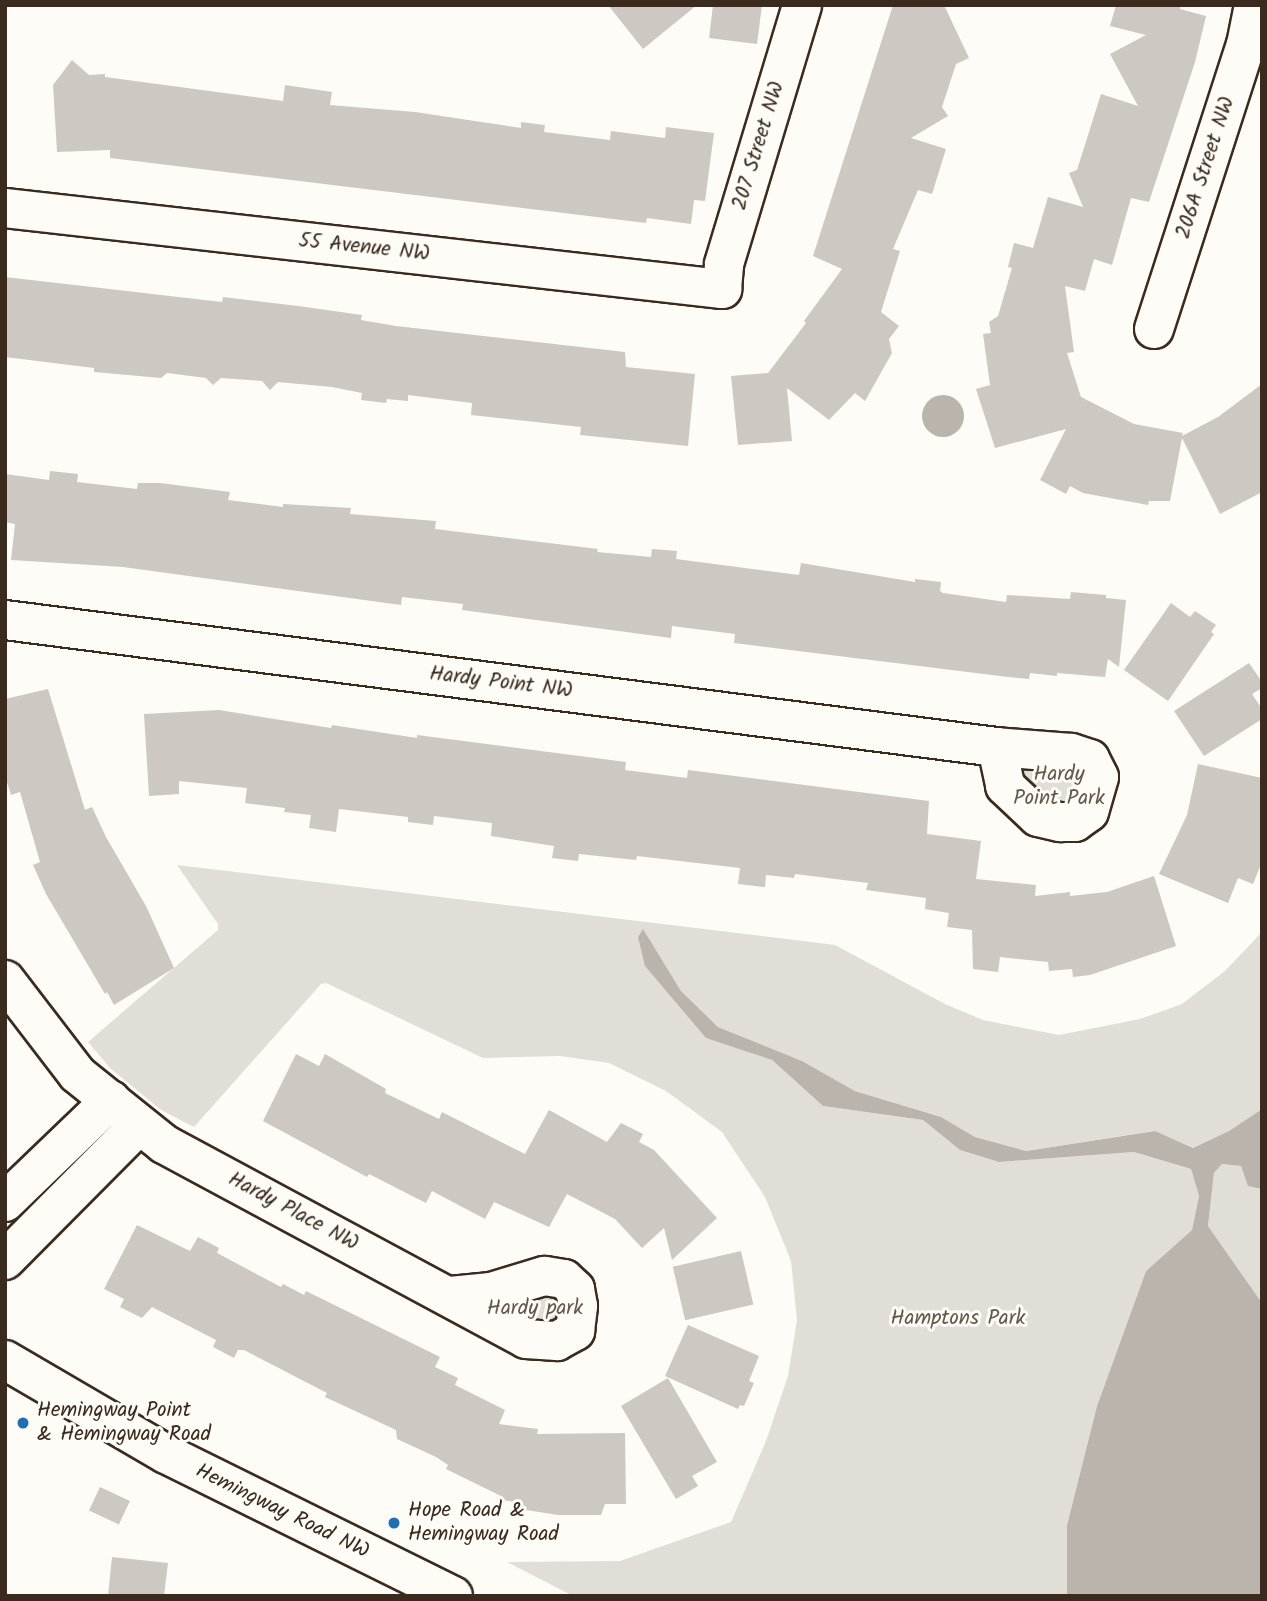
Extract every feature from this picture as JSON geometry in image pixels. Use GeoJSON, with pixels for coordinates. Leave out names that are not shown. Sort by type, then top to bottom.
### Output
{"type":"FeatureCollection","features":[{"type":"Feature","properties":{"kind":"street","name":"207 Street NW"},"geometry":{"type":"LineString","coordinates":[[722,289],[724,264],[802,5]]}},
{"type":"Feature","properties":{"kind":"street","name":"206A Street NW"},"geometry":{"type":"LineString","coordinates":[[1154,329],[1246,45],[1254,5]]}},
{"type":"Feature","properties":{"kind":"street","name":"55 Avenue NW"},"geometry":{"type":"LineString","coordinates":[[5,208],[722,289]]}},
{"type":"Feature","properties":{"kind":"street","name":"Hardy Point NW"},"geometry":{"type":"LineString","coordinates":[[5,620],[997,747]]}},
{"type":"Feature","properties":{"kind":"street"},"geometry":{"type":"LineString","coordinates":[[5,980],[77,1074],[125,1112]]}},
{"type":"Feature","properties":{"kind":"street"},"geometry":{"type":"LineString","coordinates":[[5,1202],[125,1112]]}},
{"type":"Feature","properties":{"kind":"street"},"geometry":{"type":"LineString","coordinates":[[5,1260],[125,1112]]}},
{"type":"Feature","properties":{"kind":"street","name":"Hardy Place NW"},"geometry":{"type":"LineString","coordinates":[[125,1112],[164,1144],[450,1296]]}},
{"type":"Feature","properties":{"kind":"street","name":"Hemingway Road NW"},"geometry":{"type":"LineString","coordinates":[[5,1360],[166,1454],[453,1596]]}},
{"type":"Feature","properties":{"kind":"green space","name":"Hardy Point Park"},"geometry":{"type":"Polygon","coordinates":[[[1009,757],[1073,762],[1087,797],[1049,813],[1009,757]]]}},
{"type":"Feature","properties":{"kind":"green space","name":"Hamptons Park"},"geometry":{"type":"Polygon","coordinates":[[[177,865],[835,945],[945,1004],[983,1020],[1059,1035],[1140,1019],[1182,1004],[1225,971],[1262,932],[1262,1109],[1229,1131],[1193,1148],[1154,1131],[1025,1151],[975,1137],[941,1117],[855,1091],[802,1061],[718,1027],[681,991],[643,930],[638,937],[706,1037],[772,1060],[823,1106],[923,1120],[960,1150],[999,1162],[1134,1152],[1191,1169],[1199,1196],[1192,1230],[1146,1271],[1097,1406],[1067,1525],[1067,1596],[573,1596],[507,1562],[620,1561],[731,1522],[766,1441],[788,1376],[797,1320],[791,1261],[765,1197],[722,1132],[666,1091],[609,1063],[560,1056],[483,1058],[326,983],[321,984],[194,1127],[161,1110],[110,1068],[88,1042],[218,930],[218,924],[177,865]]]}},
{"type":"Feature","properties":{"kind":"green space"},"geometry":{"type":"Polygon","coordinates":[[[1222,1164],[1241,1166],[1248,1185],[1262,1189],[1262,1303],[1208,1226],[1214,1173],[1222,1164]]]}},
{"type":"Feature","properties":{"kind":"green space","name":"Hardy park"},"geometry":{"type":"Polygon","coordinates":[[[575,1289],[557,1341],[476,1299],[575,1289]]]}},
{"type":"Feature","properties":{"kind":"shaded area"},"geometry":{"type":"Polygon","coordinates":[[[943,395],[958,401],[964,416],[958,431],[943,437],[928,431],[922,416],[928,401],[943,395]]]}},
{"type":"Feature","properties":{"kind":"shaded area"},"geometry":{"type":"Polygon","coordinates":[[[643,929],[681,991],[718,1027],[802,1061],[855,1091],[941,1117],[975,1137],[1026,1151],[1155,1131],[1193,1148],[1229,1131],[1262,1109],[1262,1189],[1248,1186],[1241,1166],[1222,1164],[1214,1173],[1208,1226],[1262,1303],[1262,1596],[1067,1596],[1067,1525],[1097,1406],[1146,1271],[1192,1230],[1199,1196],[1191,1169],[1134,1152],[999,1162],[960,1150],[923,1120],[823,1106],[772,1060],[706,1038],[645,966],[638,937],[643,929]]]}},
{"type":"Feature","properties":{"kind":"building"},"geometry":{"type":"Polygon","coordinates":[[[608,5],[697,5],[643,49],[608,5]]]}},
{"type":"Feature","properties":{"kind":"building"},"geometry":{"type":"Polygon","coordinates":[[[713,5],[762,5],[757,44],[709,38],[713,5]]]}},
{"type":"Feature","properties":{"kind":"building"},"geometry":{"type":"Polygon","coordinates":[[[893,5],[944,5],[969,58],[956,64],[942,107],[948,116],[911,138],[946,149],[932,194],[918,190],[893,249],[900,251],[881,312],[899,326],[889,339],[892,353],[865,401],[855,393],[829,420],[787,388],[792,441],[738,445],[731,376],[768,373],[842,269],[813,256],[893,5]]]}},
{"type":"Feature","properties":{"kind":"building"},"geometry":{"type":"Polygon","coordinates":[[[1116,5],[1181,5],[1180,9],[1206,16],[1195,62],[1149,202],[1131,198],[1112,265],[1094,259],[1085,291],[1065,286],[1074,352],[1067,353],[1081,397],[1134,424],[1183,433],[1182,436],[1218,417],[1262,384],[1262,492],[1220,514],[1182,438],[1170,501],[1149,501],[1148,505],[1083,493],[1070,486],[1066,494],[1040,480],[1066,429],[995,448],[976,389],[990,385],[983,334],[991,333],[989,322],[998,316],[1012,268],[1008,267],[1014,243],[1033,248],[1048,197],[1083,207],[1069,173],[1077,170],[1101,94],[1138,106],[1110,54],[1146,35],[1110,26],[1116,5]]]}},
{"type":"Feature","properties":{"kind":"building"},"geometry":{"type":"Polygon","coordinates":[[[72,60],[89,75],[105,74],[105,77],[283,101],[285,85],[332,92],[330,105],[415,112],[521,128],[521,122],[545,125],[544,132],[610,140],[611,131],[665,138],[666,127],[714,133],[705,201],[694,200],[691,224],[647,218],[646,223],[110,158],[110,150],[57,152],[53,85],[72,60]]]}},
{"type":"Feature","properties":{"kind":"building"},"geometry":{"type":"Polygon","coordinates":[[[5,277],[222,302],[223,297],[298,306],[362,315],[361,320],[396,326],[625,352],[626,367],[695,374],[688,446],[580,435],[581,427],[471,415],[472,403],[408,395],[408,401],[387,399],[386,403],[361,400],[362,393],[332,387],[278,382],[270,390],[262,381],[221,378],[213,385],[206,378],[167,373],[161,378],[94,372],[94,368],[5,357],[5,277]]]}},
{"type":"Feature","properties":{"kind":"building"},"geometry":{"type":"Polygon","coordinates":[[[50,471],[78,474],[77,482],[137,489],[138,483],[160,483],[230,492],[228,500],[283,507],[283,504],[351,508],[350,514],[436,521],[435,529],[598,549],[597,552],[651,557],[652,549],[677,551],[676,559],[799,575],[801,563],[915,582],[915,579],[941,582],[940,591],[943,593],[1006,602],[1007,595],[1070,599],[1071,592],[1106,595],[1106,598],[1126,600],[1119,667],[1108,659],[1105,677],[1030,673],[1029,679],[1008,677],[734,643],[735,634],[672,626],[671,638],[462,610],[463,604],[402,597],[401,605],[123,567],[11,560],[15,524],[5,522],[5,474],[49,480],[50,471]]]}},
{"type":"Feature","properties":{"kind":"building"},"geometry":{"type":"Polygon","coordinates":[[[1171,603],[1190,617],[1195,611],[1216,625],[1211,632],[1214,634],[1168,701],[1124,670],[1171,603]]]}},
{"type":"Feature","properties":{"kind":"building"},"geometry":{"type":"Polygon","coordinates":[[[1249,663],[1262,682],[1262,688],[1252,694],[1262,709],[1262,719],[1204,756],[1174,711],[1249,663]]]}},
{"type":"Feature","properties":{"kind":"building"},"geometry":{"type":"Polygon","coordinates":[[[48,689],[85,810],[92,807],[146,906],[174,968],[114,1005],[46,894],[33,865],[40,862],[20,792],[11,795],[5,776],[5,699],[48,689]]]}},
{"type":"Feature","properties":{"kind":"building"},"geometry":{"type":"Polygon","coordinates":[[[219,710],[331,728],[332,725],[417,738],[417,735],[626,762],[625,770],[687,778],[688,770],[929,801],[927,834],[981,841],[976,879],[1036,885],[1035,896],[1070,892],[1070,896],[1107,892],[1154,876],[1176,946],[1090,975],[1073,977],[1072,969],[1049,971],[1048,962],[1000,957],[998,972],[973,969],[972,930],[947,927],[949,913],[925,909],[926,898],[866,890],[868,883],[795,874],[794,878],[766,875],[765,887],[738,884],[740,868],[637,856],[636,860],[579,854],[578,861],[552,858],[554,846],[491,836],[492,823],[434,816],[433,825],[408,822],[408,817],[339,809],[336,832],[309,828],[311,815],[284,812],[285,808],[245,803],[247,788],[179,781],[179,794],[149,796],[144,714],[219,710]]]}},
{"type":"Feature","properties":{"kind":"building"},"geometry":{"type":"Polygon","coordinates":[[[1198,764],[1262,778],[1262,862],[1253,884],[1238,878],[1228,903],[1159,874],[1187,815],[1198,764]]]}},
{"type":"Feature","properties":{"kind":"building"},"geometry":{"type":"Polygon","coordinates":[[[296,1054],[319,1066],[325,1054],[386,1089],[385,1093],[439,1119],[442,1112],[525,1154],[549,1110],[607,1142],[621,1123],[643,1134],[639,1142],[654,1150],[717,1218],[672,1260],[664,1228],[642,1248],[615,1219],[567,1194],[549,1227],[494,1202],[485,1219],[432,1191],[426,1203],[369,1174],[367,1177],[263,1121],[296,1054]]]}},
{"type":"Feature","properties":{"kind":"building"},"geometry":{"type":"Polygon","coordinates":[[[137,1225],[190,1251],[198,1237],[219,1248],[217,1253],[281,1287],[283,1284],[304,1295],[306,1291],[440,1357],[435,1367],[458,1378],[455,1385],[505,1410],[499,1424],[538,1429],[537,1434],[625,1433],[626,1504],[605,1504],[601,1515],[558,1515],[520,1509],[521,1503],[503,1500],[503,1497],[446,1469],[448,1465],[436,1457],[397,1439],[396,1430],[325,1397],[327,1393],[244,1350],[238,1350],[234,1358],[213,1347],[216,1340],[152,1307],[142,1318],[120,1307],[124,1299],[104,1289],[137,1225]]]}},
{"type":"Feature","properties":{"kind":"building"},"geometry":{"type":"Polygon","coordinates":[[[741,1251],[753,1305],[685,1320],[673,1267],[741,1251]]]}},
{"type":"Feature","properties":{"kind":"building"},"geometry":{"type":"Polygon","coordinates":[[[688,1325],[759,1356],[749,1381],[754,1383],[744,1406],[740,1405],[738,1409],[665,1376],[688,1325]]]}},
{"type":"Feature","properties":{"kind":"building"},"geometry":{"type":"Polygon","coordinates":[[[668,1378],[717,1462],[692,1476],[698,1486],[676,1499],[621,1406],[668,1378]]]}},
{"type":"Feature","properties":{"kind":"building"},"geometry":{"type":"Polygon","coordinates":[[[100,1487],[130,1501],[119,1525],[89,1511],[100,1487]]]}},
{"type":"Feature","properties":{"kind":"building"},"geometry":{"type":"Polygon","coordinates":[[[112,1557],[168,1563],[164,1596],[108,1596],[112,1557]]]}},
{"type":"Feature","properties":{"kind":"place","name":"Hemingway Point & Hemingway Road"},"geometry":{"type":"Point","coordinates":[23,1423]}},
{"type":"Feature","properties":{"kind":"place","name":"Hope Road & Hemingway Road"},"geometry":{"type":"Point","coordinates":[394,1523]}}]}
